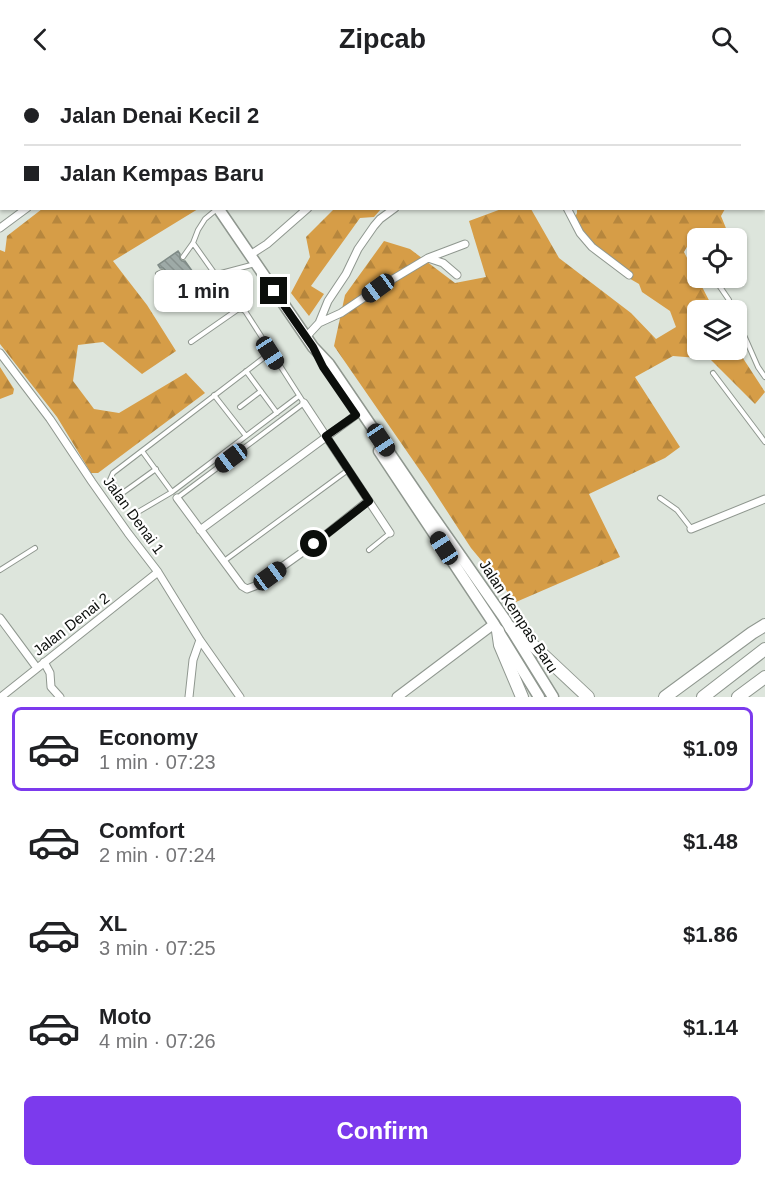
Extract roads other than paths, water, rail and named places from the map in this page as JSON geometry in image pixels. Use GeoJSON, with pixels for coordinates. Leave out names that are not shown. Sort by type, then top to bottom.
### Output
{"type":"FeatureCollection","features":[{"type":"Feature","properties":{"kind":"highway"},"geometry":{"type":"LineString","coordinates":[[665,697],[752,633],[765,626]]}},
{"type":"Feature","properties":{"kind":"highway"},"geometry":{"type":"LineString","coordinates":[[496,628],[500,645],[522,697]]}},
{"type":"Feature","properties":{"kind":"highway"},"geometry":{"type":"LineString","coordinates":[[511,628],[524,637],[588,697]]}},
{"type":"Feature","properties":{"kind":"highway"},"geometry":{"type":"LineString","coordinates":[[703,697],[765,649]]}},
{"type":"Feature","properties":{"kind":"highway"},"geometry":{"type":"LineString","coordinates":[[738,697],[765,677]]}},
{"type":"Feature","properties":{"kind":"main road","name":"Jalan Kempas Baru"},"geometry":{"type":"LineString","coordinates":[[219,210],[313,347],[329,364],[511,628],[553,697]]}},
{"type":"Feature","properties":{"kind":"main road","name":"Jalan Kempas Baru"},"geometry":{"type":"LineString","coordinates":[[313,347],[323,367],[496,628],[539,697]]}},
{"type":"Feature","properties":{"kind":"street"},"geometry":{"type":"LineString","coordinates":[[0,228],[24,210]]}},
{"type":"Feature","properties":{"kind":"street"},"geometry":{"type":"LineString","coordinates":[[253,260],[267,244],[306,210]]}},
{"type":"Feature","properties":{"kind":"street"},"geometry":{"type":"LineString","coordinates":[[320,323],[328,301],[346,274],[358,249],[380,219],[392,210]]}},
{"type":"Feature","properties":{"kind":"street"},"geometry":{"type":"LineString","coordinates":[[568,210],[580,233],[592,247],[629,275]]}},
{"type":"Feature","properties":{"kind":"street"},"geometry":{"type":"LineString","coordinates":[[306,337],[320,323],[341,313],[428,258],[465,244]]}},
{"type":"Feature","properties":{"kind":"street"},"geometry":{"type":"LineString","coordinates":[[428,258],[443,263],[457,275]]}},
{"type":"Feature","properties":{"kind":"street","name":"Jalan Denai 1"},"geometry":{"type":"LineString","coordinates":[[0,353],[50,419],[104,499],[158,572],[200,640],[240,697]]}},
{"type":"Feature","properties":{"kind":"street"},"geometry":{"type":"LineString","coordinates":[[301,400],[390,533]]}},
{"type":"Feature","properties":{"kind":"street"},"geometry":{"type":"LineString","coordinates":[[201,530],[356,415]]}},
{"type":"Feature","properties":{"kind":"street"},"geometry":{"type":"LineString","coordinates":[[175,495],[242,586],[247,589],[255,586],[314,544],[369,501]]}},
{"type":"Feature","properties":{"kind":"street"},"geometry":{"type":"LineString","coordinates":[[691,529],[765,499]]}},
{"type":"Feature","properties":{"kind":"street","name":"Jalan Denai 2"},"geometry":{"type":"LineString","coordinates":[[1,697],[158,572]]}},
{"type":"Feature","properties":{"kind":"street"},"geometry":{"type":"LineString","coordinates":[[0,618],[37,668]]}},
{"type":"Feature","properties":{"kind":"street"},"geometry":{"type":"LineString","coordinates":[[397,697],[496,628]]}},
{"type":"Feature","properties":{"kind":"street"},"geometry":{"type":"LineString","coordinates":[[189,697],[193,660],[200,640]]}},
{"type":"Feature","properties":{"kind":"street"},"geometry":{"type":"LineString","coordinates":[[44,662],[50,673],[51,687],[60,697]]}},
{"type":"Feature","properties":{"kind":"lane"},"geometry":{"type":"LineString","coordinates":[[183,257],[205,219],[216,210]]}},
{"type":"Feature","properties":{"kind":"lane"},"geometry":{"type":"LineString","coordinates":[[193,243],[215,274]]}},
{"type":"Feature","properties":{"kind":"lane"},"geometry":{"type":"LineString","coordinates":[[197,278],[253,260]]}},
{"type":"Feature","properties":{"kind":"lane"},"geometry":{"type":"LineString","coordinates":[[162,272],[159,274],[172,294],[176,292]]}},
{"type":"Feature","properties":{"kind":"lane"},"geometry":{"type":"LineString","coordinates":[[191,342],[241,309],[301,400]]}},
{"type":"Feature","properties":{"kind":"lane"},"geometry":{"type":"LineString","coordinates":[[747,342],[765,377]]}},
{"type":"Feature","properties":{"kind":"lane"},"geometry":{"type":"LineString","coordinates":[[156,469],[124,492],[119,491],[112,482],[111,475],[270,353]]}},
{"type":"Feature","properties":{"kind":"lane"},"geometry":{"type":"LineString","coordinates":[[246,371],[277,413]]}},
{"type":"Feature","properties":{"kind":"lane"},"geometry":{"type":"LineString","coordinates":[[713,373],[765,442]]}},
{"type":"Feature","properties":{"kind":"lane"},"geometry":{"type":"LineString","coordinates":[[240,407],[261,391]]}},
{"type":"Feature","properties":{"kind":"lane"},"geometry":{"type":"LineString","coordinates":[[214,395],[246,436]]}},
{"type":"Feature","properties":{"kind":"lane"},"geometry":{"type":"LineString","coordinates":[[175,495],[246,436],[277,413],[301,400]]}},
{"type":"Feature","properties":{"kind":"lane"},"geometry":{"type":"LineString","coordinates":[[138,512],[175,495],[301,400]]}},
{"type":"Feature","properties":{"kind":"lane"},"geometry":{"type":"LineString","coordinates":[[142,451],[175,495]]}},
{"type":"Feature","properties":{"kind":"lane"},"geometry":{"type":"LineString","coordinates":[[224,562],[348,470]]}},
{"type":"Feature","properties":{"kind":"lane"},"geometry":{"type":"LineString","coordinates":[[660,498],[677,510],[691,529]]}},
{"type":"Feature","properties":{"kind":"lane"},"geometry":{"type":"LineString","coordinates":[[369,550],[390,533]]}},
{"type":"Feature","properties":{"kind":"lane"},"geometry":{"type":"LineString","coordinates":[[0,570],[35,548]]}}]}
